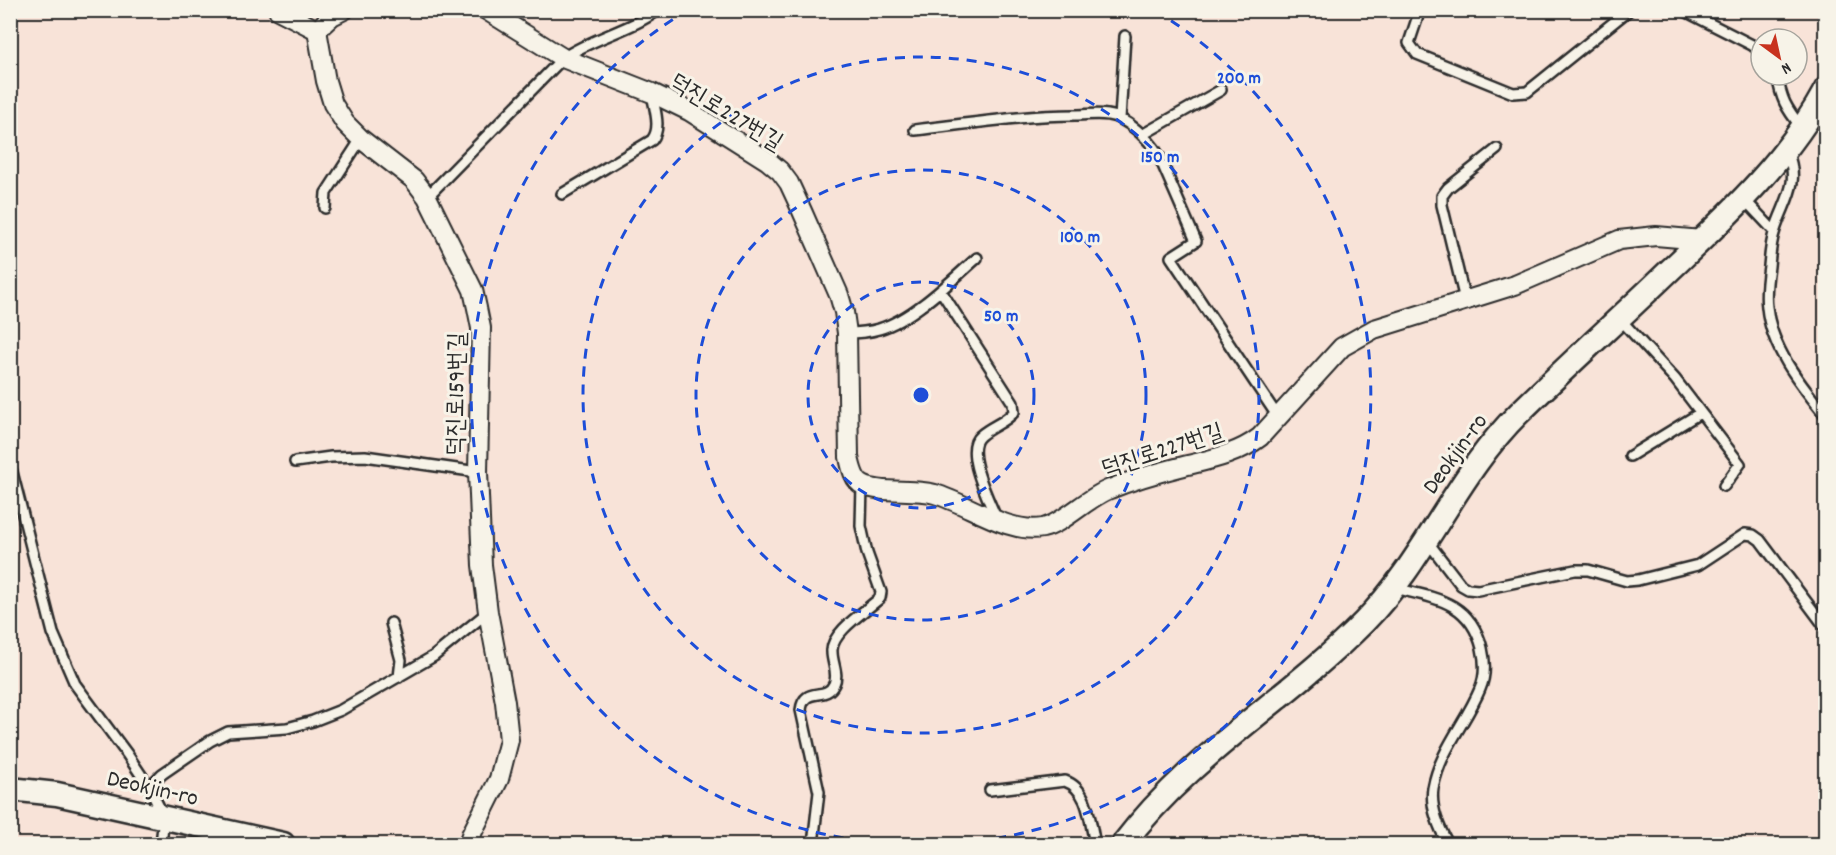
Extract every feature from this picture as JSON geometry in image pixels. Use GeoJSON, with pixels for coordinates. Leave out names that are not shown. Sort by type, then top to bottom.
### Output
{"type":"FeatureCollection","features":[{"type":"Feature","properties":{"kind":"street"},"geometry":{"type":"LineString","coordinates":[[278,10],[317,30],[332,16],[344,10]]}},
{"type":"Feature","properties":{"kind":"street","name":"덕진로227번길"},"geometry":{"type":"LineString","coordinates":[[486,10],[563,58],[652,93],[689,111],[780,171],[789,183],[839,295],[847,333],[851,469],[862,485],[887,490],[921,490],[952,500],[997,520],[1024,528],[1045,527],[1107,490],[1156,473],[1238,451],[1260,437],[1342,347],[1357,337],[1390,322],[1536,277],[1619,240],[1656,236],[1702,240]]}},
{"type":"Feature","properties":{"kind":"street","name":"덕진로159번길"},"geometry":{"type":"LineString","coordinates":[[317,30],[326,81],[333,104],[345,123],[361,139],[414,180],[427,197],[473,290],[481,328],[478,472],[482,565],[488,612],[505,702],[509,740],[499,779],[468,844]]}},
{"type":"Feature","properties":{"kind":"street","name":"Deokjin-ro"},"geometry":{"type":"LineString","coordinates":[[1123,844],[1155,804],[1186,773],[1363,623],[1394,588],[1427,541],[1464,481],[1500,433],[1743,198],[1786,151],[1826,89]]}},
{"type":"Feature","properties":{"kind":"street","name":"Deokjin-ro"},"geometry":{"type":"LineString","coordinates":[[10,789],[57,794],[283,844]]}},
{"type":"Feature","properties":{"kind":"lane"},"geometry":{"type":"LineString","coordinates":[[427,197],[563,58],[578,48],[641,21],[658,10]]}},
{"type":"Feature","properties":{"kind":"lane"},"geometry":{"type":"LineString","coordinates":[[1420,10],[1409,43],[1418,54],[1513,93],[1527,92],[1629,10]]}},
{"type":"Feature","properties":{"kind":"lane"},"geometry":{"type":"LineString","coordinates":[[1683,10],[1749,43]]}},
{"type":"Feature","properties":{"kind":"lane"},"geometry":{"type":"LineString","coordinates":[[1120,119],[1125,36]]}},
{"type":"Feature","properties":{"kind":"lane"},"geometry":{"type":"LineString","coordinates":[[1779,87],[1786,108],[1802,129]]}},
{"type":"Feature","properties":{"kind":"lane"},"geometry":{"type":"LineString","coordinates":[[1142,135],[1221,90]]}},
{"type":"Feature","properties":{"kind":"lane"},"geometry":{"type":"LineString","coordinates":[[562,194],[652,140],[658,128],[652,93]]}},
{"type":"Feature","properties":{"kind":"lane"},"geometry":{"type":"LineString","coordinates":[[915,130],[1052,115],[1109,115],[1120,119],[1142,135],[1158,154],[1196,240],[1171,257],[1278,417]]}},
{"type":"Feature","properties":{"kind":"lane"},"geometry":{"type":"LineString","coordinates":[[324,208],[326,193],[361,139]]}},
{"type":"Feature","properties":{"kind":"lane"},"geometry":{"type":"LineString","coordinates":[[1465,300],[1442,205],[1442,196],[1448,188],[1497,149]]}},
{"type":"Feature","properties":{"kind":"lane"},"geometry":{"type":"LineString","coordinates":[[1786,151],[1791,162],[1793,180],[1774,231],[1766,295],[1767,310],[1771,326],[1786,361],[1806,392],[1826,416]]}},
{"type":"Feature","properties":{"kind":"lane"},"geometry":{"type":"LineString","coordinates":[[1743,198],[1774,231]]}},
{"type":"Feature","properties":{"kind":"lane"},"geometry":{"type":"LineString","coordinates":[[847,333],[882,328],[897,321],[941,291],[977,258]]}},
{"type":"Feature","properties":{"kind":"lane"},"geometry":{"type":"LineString","coordinates":[[941,291],[1014,403],[1014,412],[1010,417],[978,437],[974,444],[975,463],[997,520]]}},
{"type":"Feature","properties":{"kind":"lane"},"geometry":{"type":"LineString","coordinates":[[1619,318],[1675,379],[1740,464],[1724,486]]}},
{"type":"Feature","properties":{"kind":"lane"},"geometry":{"type":"LineString","coordinates":[[1630,456],[1700,413]]}},
{"type":"Feature","properties":{"kind":"lane"},"geometry":{"type":"LineString","coordinates":[[295,462],[331,457],[364,456],[478,472]]}},
{"type":"Feature","properties":{"kind":"lane"},"geometry":{"type":"LineString","coordinates":[[10,464],[53,633],[75,684],[149,787],[164,817],[161,844]]}},
{"type":"Feature","properties":{"kind":"lane"},"geometry":{"type":"LineString","coordinates":[[813,844],[819,792],[801,710],[802,702],[808,695],[828,692],[834,685],[836,675],[831,650],[833,642],[839,633],[880,598],[881,592],[867,553],[861,526],[862,485]]}},
{"type":"Feature","properties":{"kind":"lane"},"geometry":{"type":"LineString","coordinates":[[1427,541],[1461,585],[1468,589],[1478,590],[1575,570],[1588,570],[1627,581],[1638,580],[1698,565],[1745,534],[1753,535],[1760,540],[1826,628]]}},
{"type":"Feature","properties":{"kind":"lane"},"geometry":{"type":"LineString","coordinates":[[1394,588],[1435,598],[1460,610],[1474,627],[1482,651],[1484,664],[1481,688],[1449,743],[1433,790],[1438,821],[1448,844]]}},
{"type":"Feature","properties":{"kind":"lane"},"geometry":{"type":"LineString","coordinates":[[149,787],[162,774],[210,741],[228,732],[287,728],[314,721],[341,710],[434,656],[488,612]]}},
{"type":"Feature","properties":{"kind":"lane"},"geometry":{"type":"LineString","coordinates":[[391,623],[401,660],[399,677]]}},
{"type":"Feature","properties":{"kind":"lane"},"geometry":{"type":"LineString","coordinates":[[990,790],[1065,781],[1073,784],[1083,796],[1095,844]]}}]}
